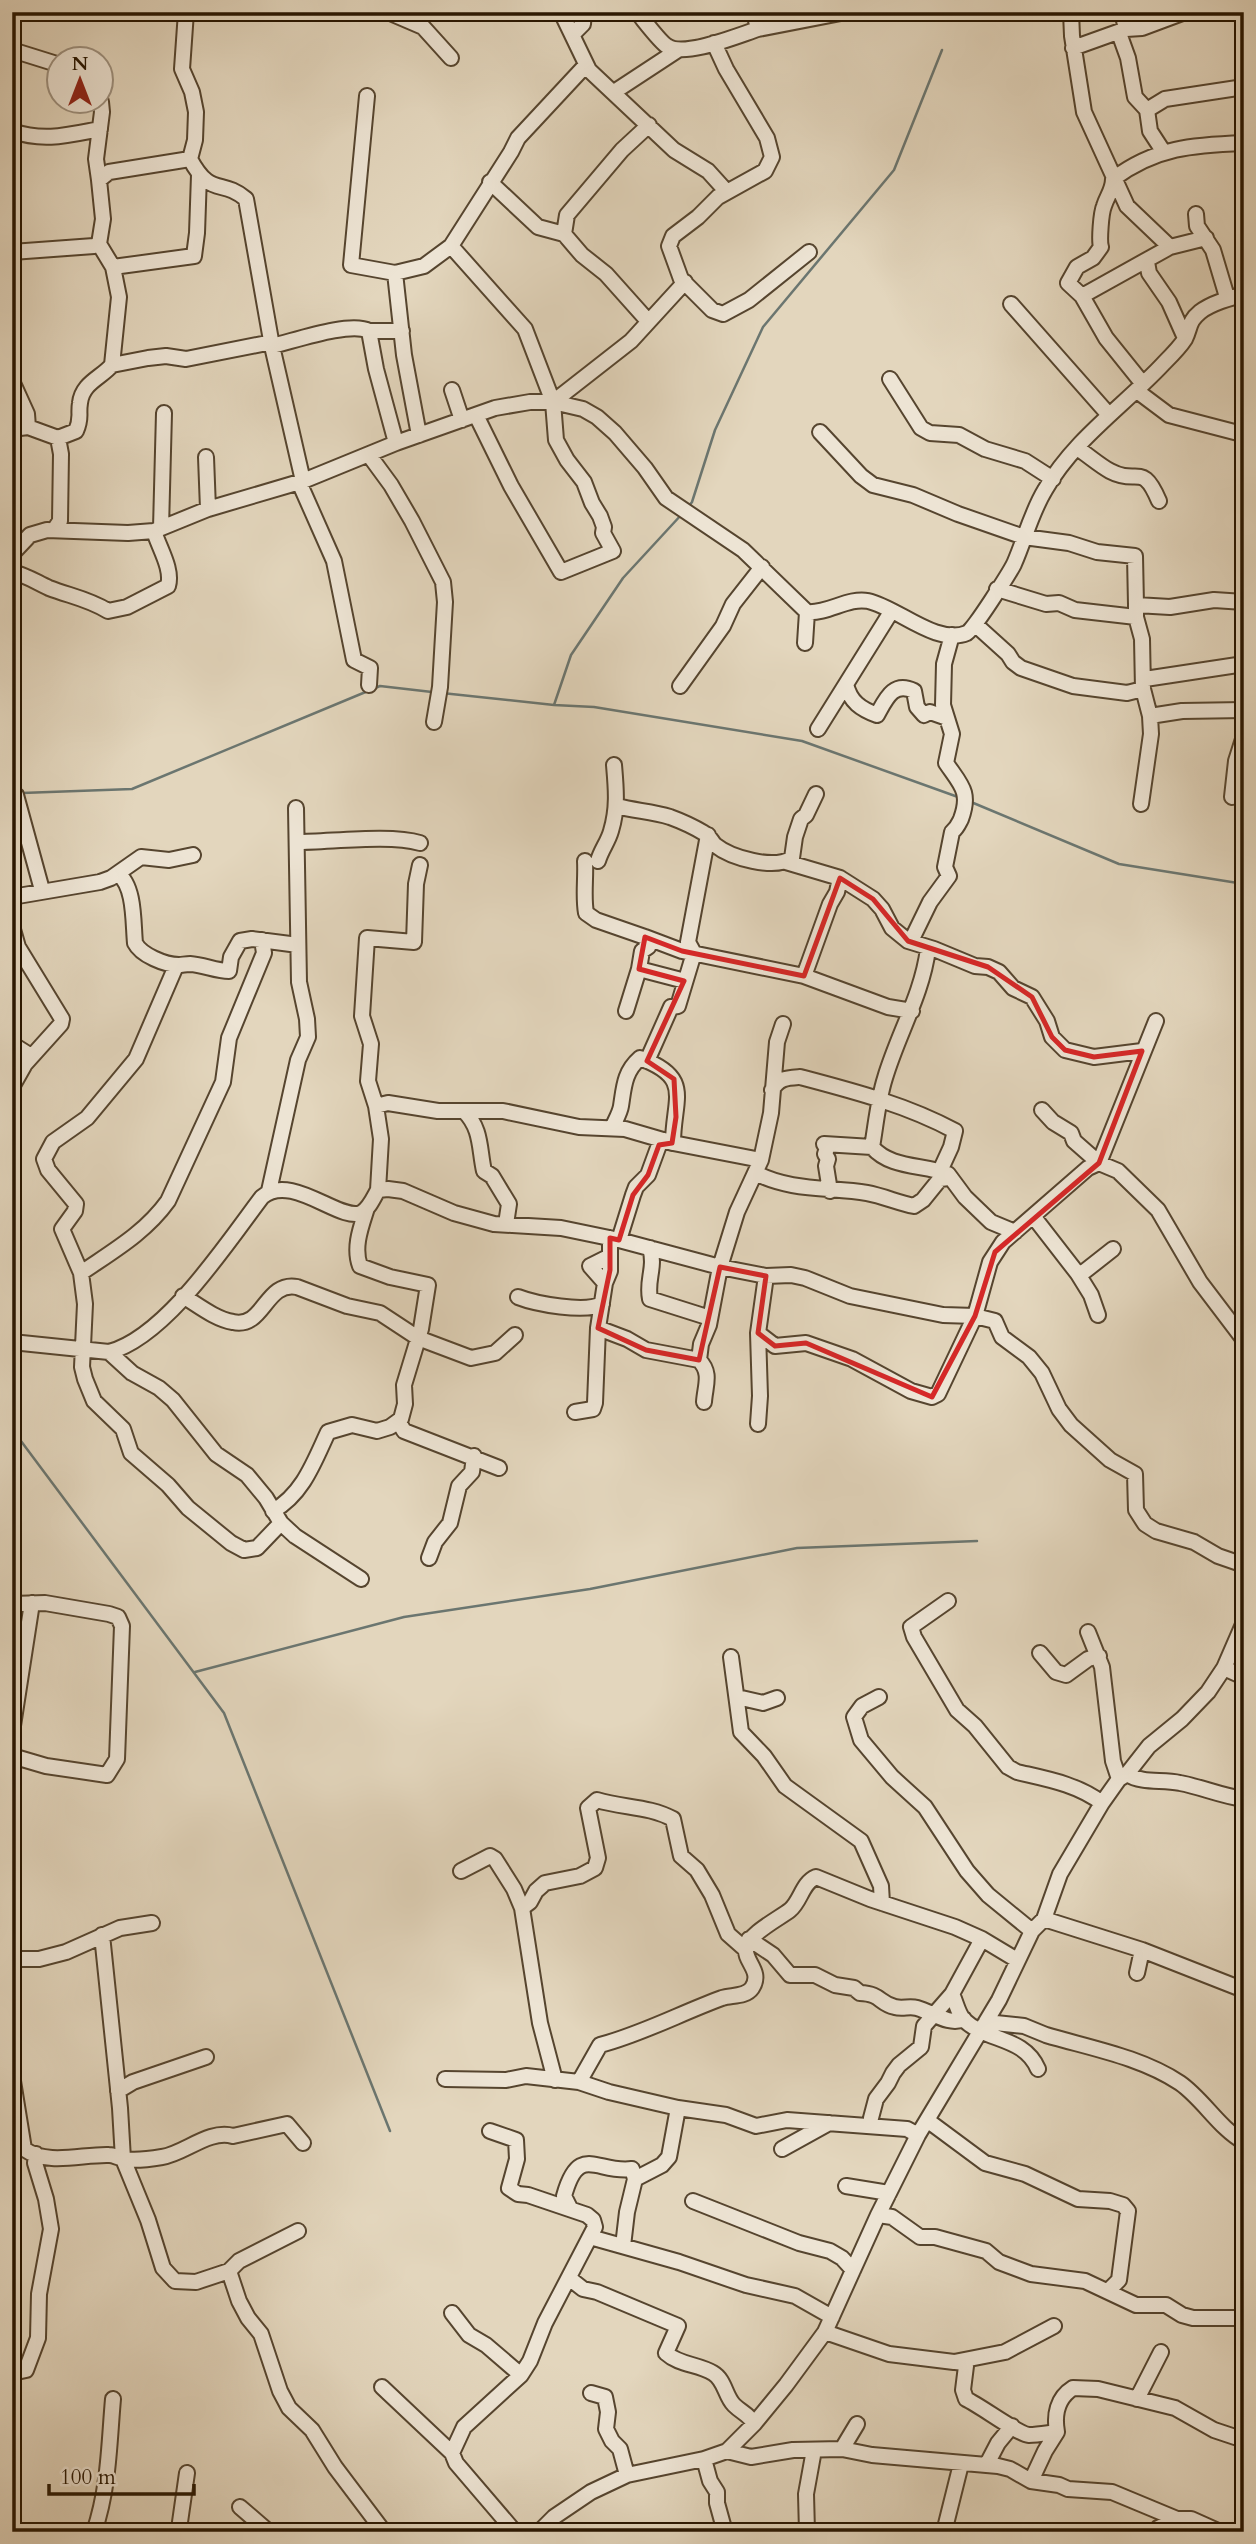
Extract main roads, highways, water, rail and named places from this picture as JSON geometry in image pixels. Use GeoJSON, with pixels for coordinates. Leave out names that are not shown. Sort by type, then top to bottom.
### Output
{"type":"FeatureCollection","features":[{"type":"Feature","properties":{"kind":"waterway"},"geometry":{"type":"LineString","coordinates":[[689,506],[715,430],[763,327],[894,170],[942,50]]}},
{"type":"Feature","properties":{"kind":"waterway"},"geometry":{"type":"LineString","coordinates":[[554,705],[571,655],[623,578],[682,514]]}},
{"type":"Feature","properties":{"kind":"waterway"},"geometry":{"type":"LineString","coordinates":[[22,793],[132,789],[380,686],[432,692]]}},
{"type":"Feature","properties":{"kind":"waterway"},"geometry":{"type":"LineString","coordinates":[[442,693],[594,707],[802,741],[958,797]]}},
{"type":"Feature","properties":{"kind":"waterway"},"geometry":{"type":"LineString","coordinates":[[971,802],[1119,864],[1244,884]]}},
{"type":"Feature","properties":{"kind":"waterway"},"geometry":{"type":"LineString","coordinates":[[12,1429],[224,1713],[390,2131]]}},
{"type":"Feature","properties":{"kind":"waterway"},"geometry":{"type":"LineString","coordinates":[[195,1672],[404,1617],[590,1589],[797,1548],[977,1541]]}}]}
